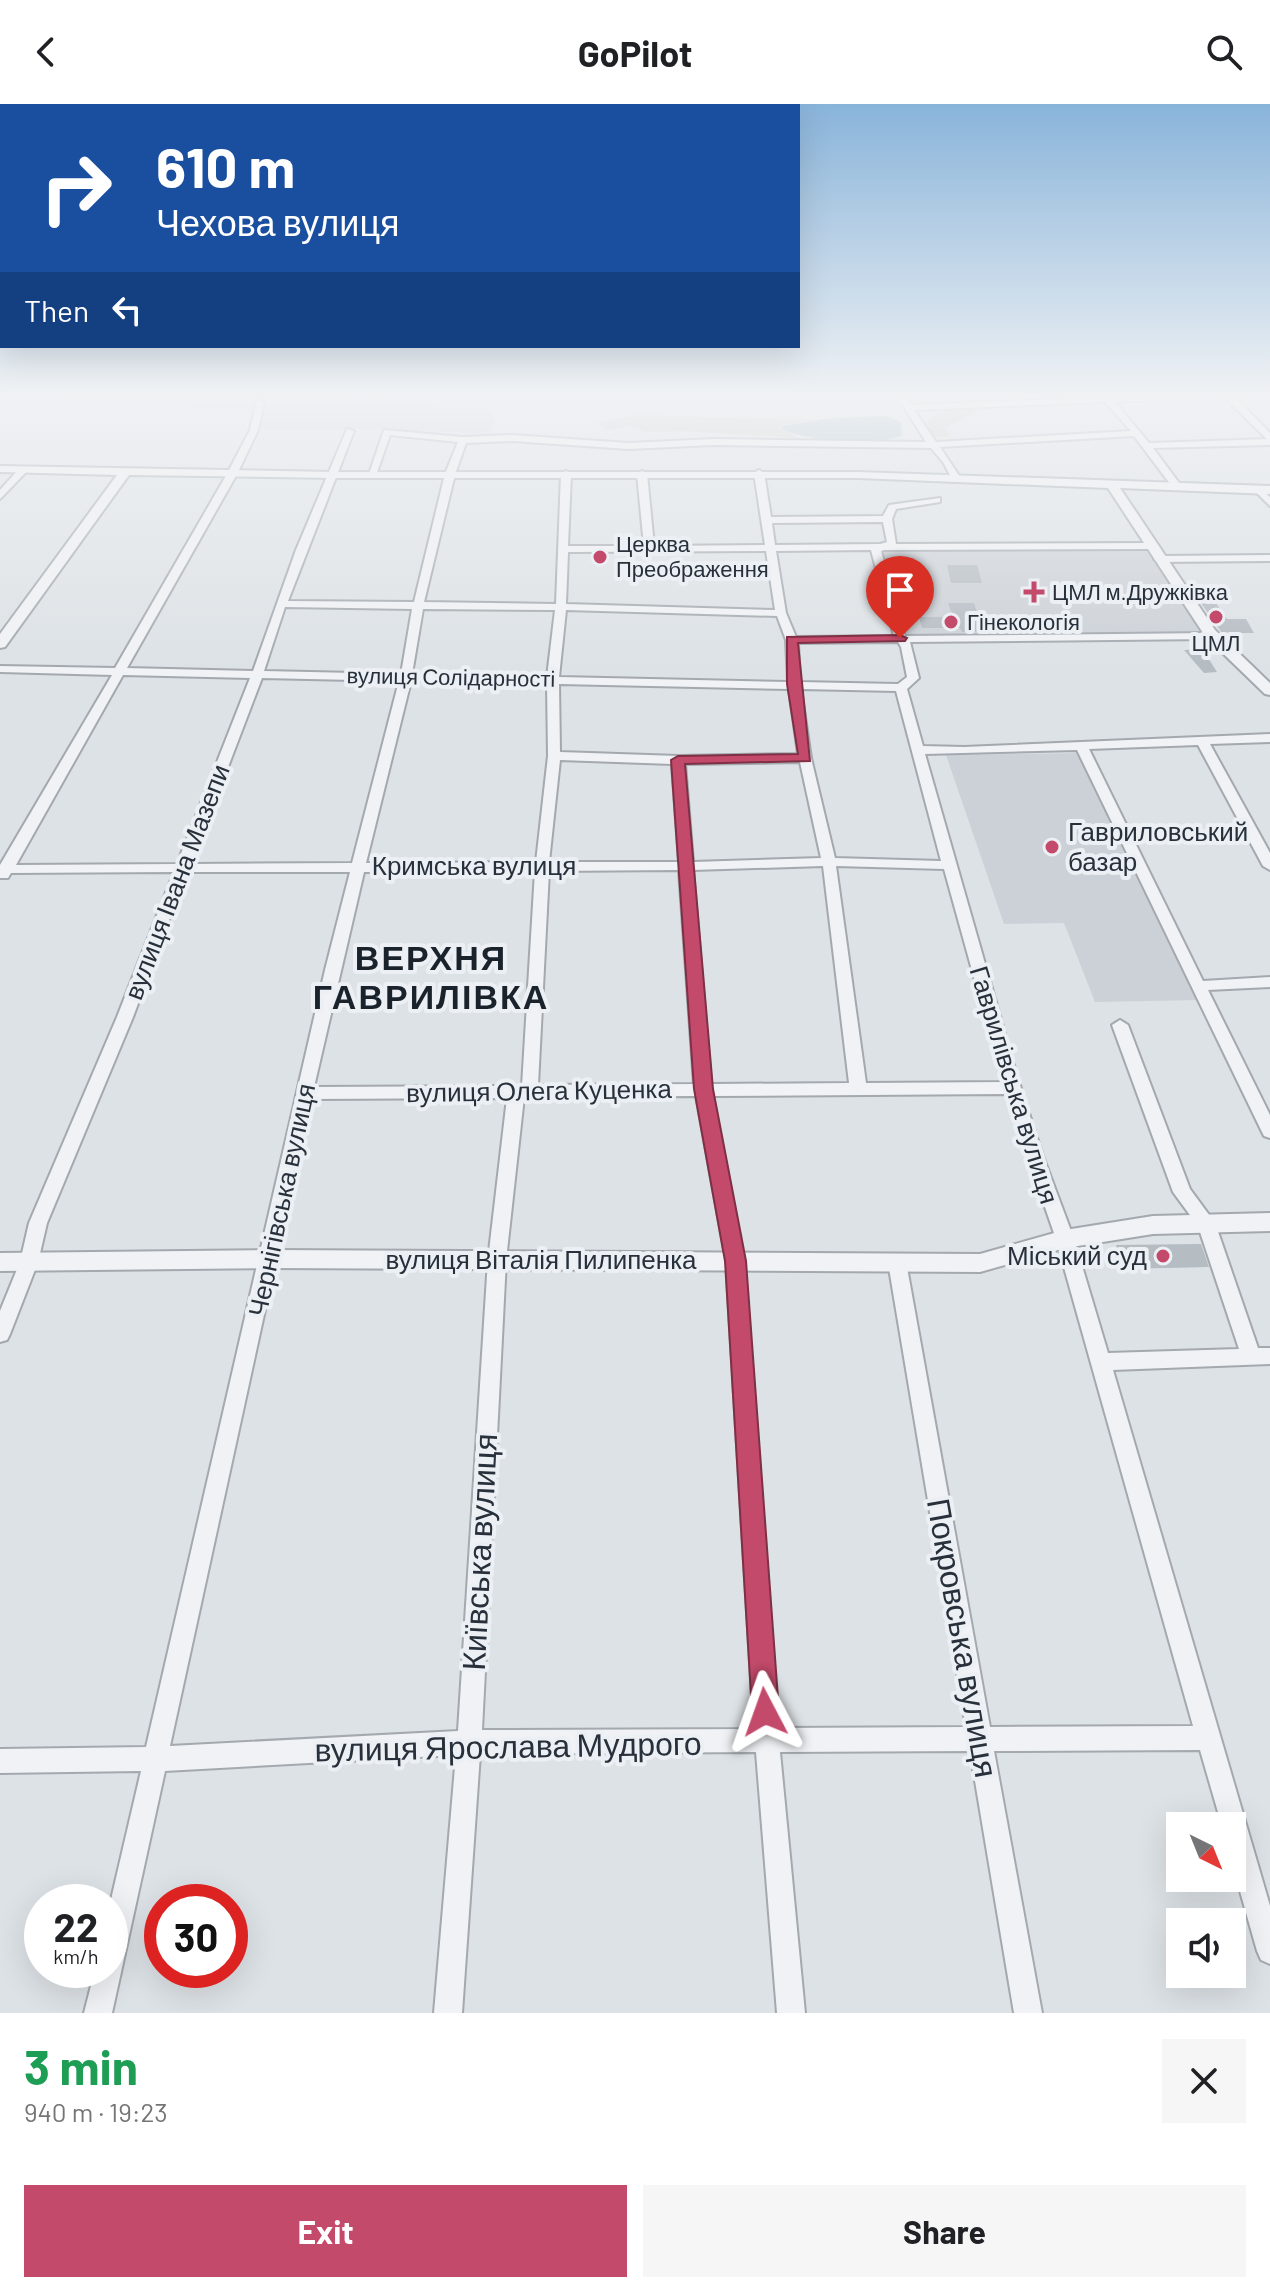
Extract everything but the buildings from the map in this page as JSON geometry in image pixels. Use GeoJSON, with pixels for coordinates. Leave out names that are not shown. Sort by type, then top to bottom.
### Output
{"type":"FeatureCollection","features":[{"type":"Feature","properties":{"kind":"street"},"geometry":{"type":"LineString","coordinates":[[0,644],[115,485]]}},
{"type":"Feature","properties":{"kind":"street"},"geometry":{"type":"LineString","coordinates":[[2,872],[123,670],[226,485]]}},
{"type":"Feature","properties":{"kind":"street","name":"вулиця Івана Мазепи"},"geometry":{"type":"LineString","coordinates":[[0,1334],[29,1262],[38,1223],[184,867],[241,715],[255,687],[256,672],[329,485]]}},
{"type":"Feature","properties":{"kind":"street","name":"Чернігівська вулиця"},"geometry":{"type":"LineString","coordinates":[[128,1884],[270,1259],[332,970],[406,676],[418,607],[447,485]]}},
{"type":"Feature","properties":{"kind":"street","name":"Київська вулиця"},"geometry":{"type":"LineString","coordinates":[[448,2013],[469,1742],[497,1260],[523,1091],[554,756],[553,679],[561,607],[566,485]]}},
{"type":"Feature","properties":{"kind":"street"},"geometry":{"type":"LineString","coordinates":[[643,485],[649,550]]}},
{"type":"Feature","properties":{"kind":"street"},"geometry":{"type":"LineString","coordinates":[[759,485],[781,613],[792,640],[794,684],[805,758],[829,862],[858,1088]]}},
{"type":"Feature","properties":{"kind":"street"},"geometry":{"type":"LineString","coordinates":[[1112,485],[1213,636],[1270,691]]}},
{"type":"Feature","properties":{"kind":"street"},"geometry":{"type":"LineString","coordinates":[[1135,485],[1264,490],[1270,503]]}},
{"type":"Feature","properties":{"kind":"street"},"geometry":{"type":"LineString","coordinates":[[876,550],[892,543],[887,519],[892,507],[937,500]]}},
{"type":"Feature","properties":{"kind":"street"},"geometry":{"type":"LineString","coordinates":[[767,520],[887,519]]}},
{"type":"Feature","properties":{"kind":"street"},"geometry":{"type":"LineString","coordinates":[[563,549],[876,550],[1151,546]]}},
{"type":"Feature","properties":{"kind":"street","name":"Гаврилівська вулиця"},"geometry":{"type":"LineString","coordinates":[[876,550],[900,638],[907,646],[913,678],[901,688],[948,865],[1038,1176],[1065,1239],[1270,1951]]}},
{"type":"Feature","properties":{"kind":"street"},"geometry":{"type":"LineString","coordinates":[[1159,559],[1270,558]]}},
{"type":"Feature","properties":{"kind":"street"},"geometry":{"type":"LineString","coordinates":[[281,604],[781,613]]}},
{"type":"Feature","properties":{"kind":"street"},"geometry":{"type":"LineString","coordinates":[[792,640],[900,638],[954,641],[1213,636]]}},
{"type":"Feature","properties":{"kind":"street","name":"вулиця Солідарності"},"geometry":{"type":"LineString","coordinates":[[0,669],[901,688]]}},
{"type":"Feature","properties":{"kind":"street"},"geometry":{"type":"LineString","coordinates":[[918,750],[1270,738]]}},
{"type":"Feature","properties":{"kind":"street"},"geometry":{"type":"LineString","coordinates":[[1202,741],[1270,866]]}},
{"type":"Feature","properties":{"kind":"street"},"geometry":{"type":"LineString","coordinates":[[1081,746],[1270,1132]]}},
{"type":"Feature","properties":{"kind":"street"},"geometry":{"type":"LineString","coordinates":[[554,756],[678,760],[805,758]]}},
{"type":"Feature","properties":{"kind":"street"},"geometry":{"type":"LineString","coordinates":[[678,760],[703,1089],[735,1261],[767,1742],[791,2013]]}},
{"type":"Feature","properties":{"kind":"street","name":"Кримська вулиця"},"geometry":{"type":"LineString","coordinates":[[2,872],[184,867],[686,866],[829,862],[948,865]]}},
{"type":"Feature","properties":{"kind":"street"},"geometry":{"type":"LineString","coordinates":[[1198,988],[1270,985]]}},
{"type":"Feature","properties":{"kind":"street"},"geometry":{"type":"LineString","coordinates":[[1100,1362],[1261,1356],[1206,1223],[1182,1192],[1120,1025]]}},
{"type":"Feature","properties":{"kind":"street","name":"вулиця Олега Куценка"},"geometry":{"type":"LineString","coordinates":[[306,1093],[1012,1088]]}},
{"type":"Feature","properties":{"kind":"street","name":"вулиця Віталія Пилипенка"},"geometry":{"type":"LineString","coordinates":[[0,1262],[270,1259],[980,1263],[1065,1239],[1153,1225],[1270,1222]]}},
{"type":"Feature","properties":{"kind":"street","name":"Покровська вулиця"},"geometry":{"type":"LineString","coordinates":[[897,1262],[1028,2013]]}},
{"type":"Feature","properties":{"kind":"street","name":"вулиця Ярослава Мудрого"},"geometry":{"type":"LineString","coordinates":[[0,1761],[156,1759],[469,1742],[1209,1738]]}},
{"type":"Feature","properties":{"kind":"street"},"geometry":{"type":"LineString","coordinates":[[98,2013],[104,1988]]}},
{"type":"Feature","properties":{"kind":"shaded area","name":"ЦМЛ м.Дружківка"},"geometry":{"type":"Polygon","coordinates":[[[1148,548],[1206,634],[903,637],[880,551],[1148,548]]]}},
{"type":"Feature","properties":{"kind":"shaded area","name":"Гавриловський базар"},"geometry":{"type":"Polygon","coordinates":[[[1083,753],[1199,1000],[1095,1002],[1064,923],[1004,924],[946,755],[1083,753]]]}},
{"type":"Feature","properties":{"kind":"place","name":"Церква Преображення"},"geometry":{"type":"Point","coordinates":[600,557]}},
{"type":"Feature","properties":{"kind":"place","name":"ЦМЛ м.Дружківка"},"geometry":{"type":"Point","coordinates":[1034,592]}},
{"type":"Feature","properties":{"kind":"place","name":"ЦМЛ"},"geometry":{"type":"Point","coordinates":[1216,617]}},
{"type":"Feature","properties":{"kind":"place","name":"Гінекологія"},"geometry":{"type":"Point","coordinates":[951,622]}},
{"type":"Feature","properties":{"kind":"place","name":"Гавриловський базар"},"geometry":{"type":"Point","coordinates":[1052,847]}},
{"type":"Feature","properties":{"kind":"place","name":"Міський суд"},"geometry":{"type":"Point","coordinates":[1163,1256]}},
{"type":"Feature","properties":{"kind":"district","name":"ВЕРХНЯ ГАВРИЛІВКА"},"geometry":{"type":"Point","coordinates":[431,978]}},
{"type":"Feature","properties":{"kind":"route"},"geometry":{"type":"LineString","coordinates":[[765,1712],[735,1261],[703,1089],[678,760],[805,758],[794,684],[792,640],[900,638]]}}]}
